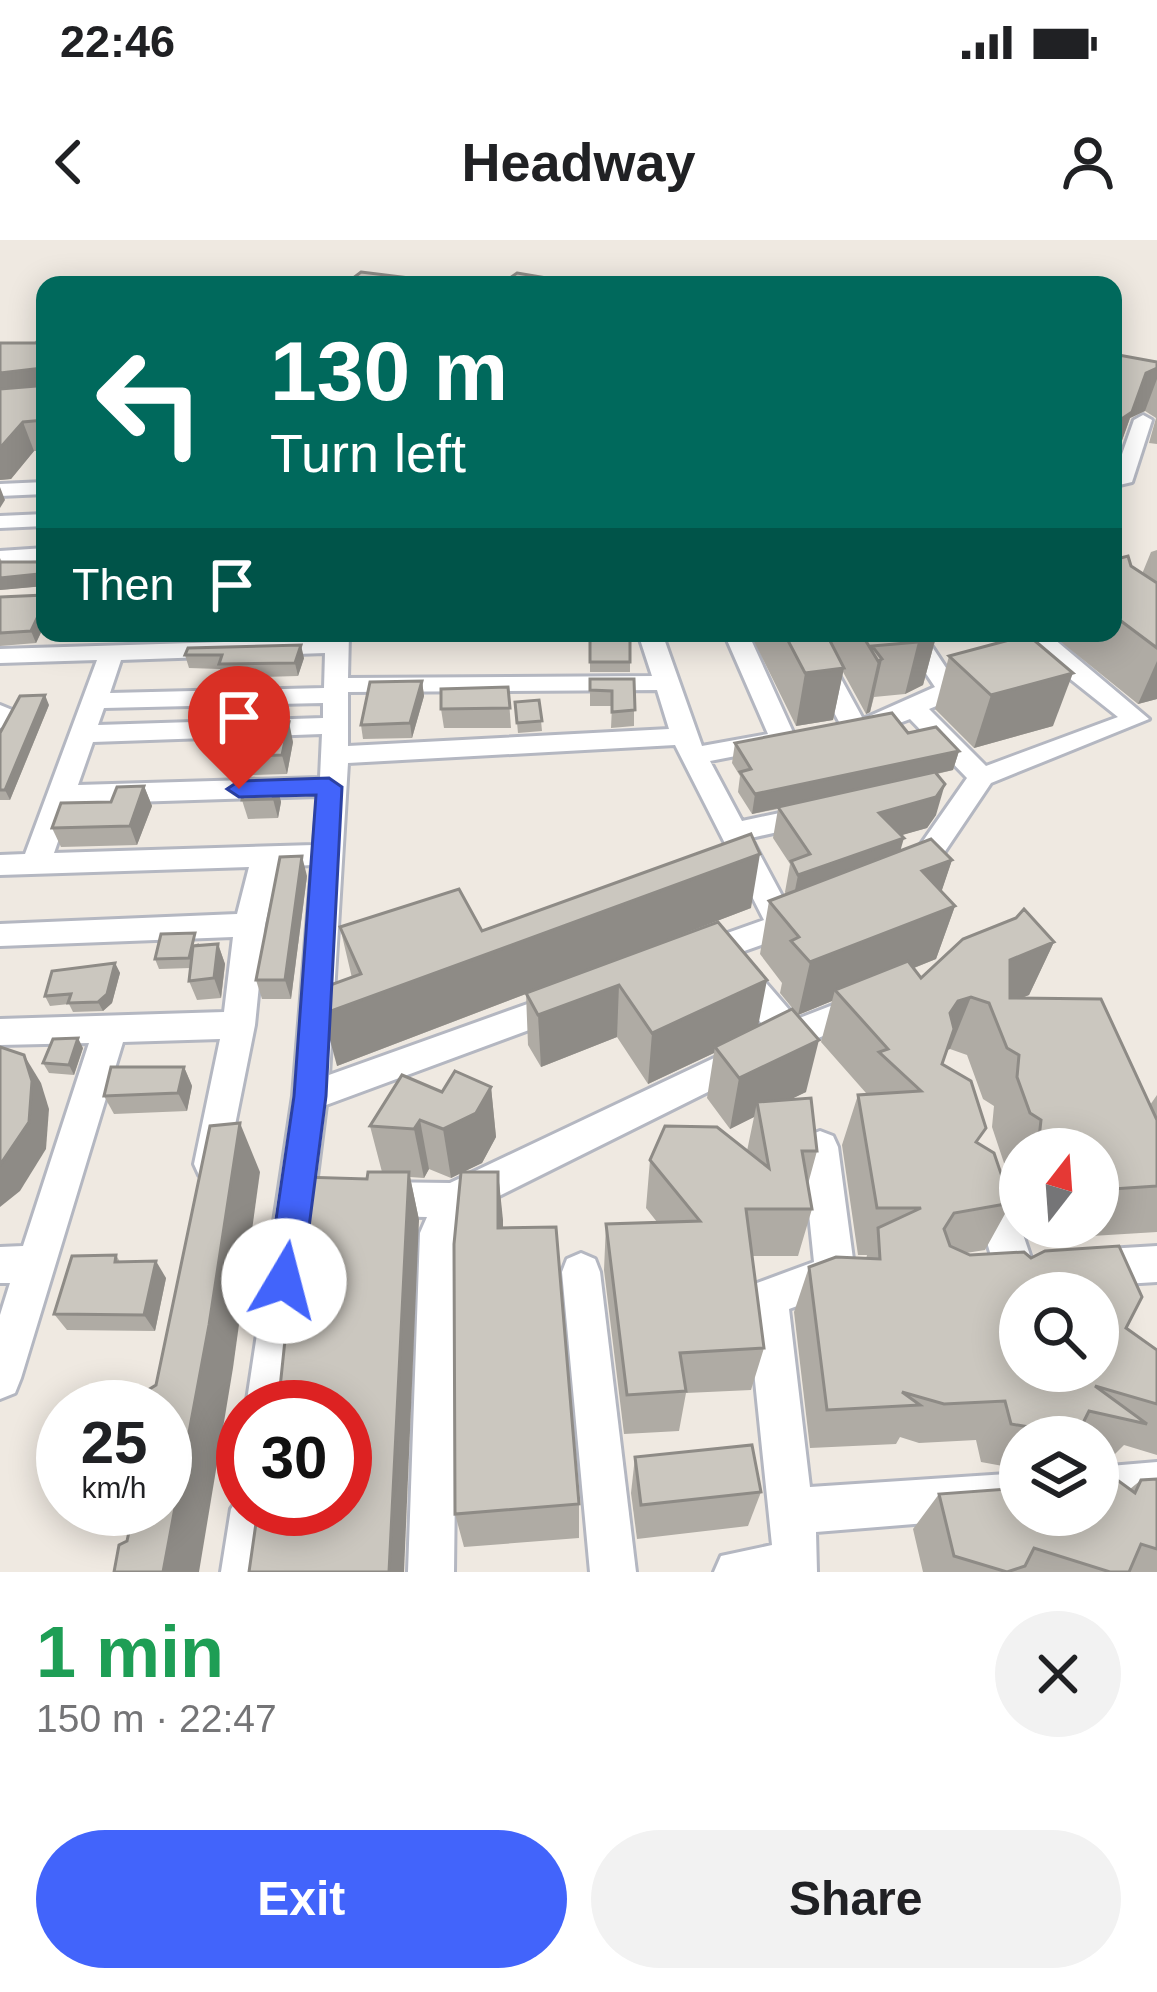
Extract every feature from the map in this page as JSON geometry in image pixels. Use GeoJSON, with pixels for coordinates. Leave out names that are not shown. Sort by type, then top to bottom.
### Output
{"type":"FeatureCollection","features":[{"type":"Feature","properties":{"kind":"street"},"geometry":{"type":"LineString","coordinates":[[1122,482],[1143,420]]}},
{"type":"Feature","properties":{"kind":"street"},"geometry":{"type":"LineString","coordinates":[[0,490],[36,488]]}},
{"type":"Feature","properties":{"kind":"street"},"geometry":{"type":"LineString","coordinates":[[0,522],[36,520]]}},
{"type":"Feature","properties":{"kind":"street"},"geometry":{"type":"LineString","coordinates":[[0,557],[36,555]]}},
{"type":"Feature","properties":{"kind":"street"},"geometry":{"type":"LineString","coordinates":[[0,656],[284,642]]}},
{"type":"Feature","properties":{"kind":"street"},"geometry":{"type":"LineString","coordinates":[[271,1380],[310,1096],[336,642]]}},
{"type":"Feature","properties":{"kind":"street"},"geometry":{"type":"LineString","coordinates":[[653,642],[689,746],[782,925]]}},
{"type":"Feature","properties":{"kind":"street"},"geometry":{"type":"LineString","coordinates":[[740,642],[783,739]]}},
{"type":"Feature","properties":{"kind":"street"},"geometry":{"type":"LineString","coordinates":[[809,642],[856,729]]}},
{"type":"Feature","properties":{"kind":"street"},"geometry":{"type":"LineString","coordinates":[[916,642],[946,688]]}},
{"type":"Feature","properties":{"kind":"street"},"geometry":{"type":"LineString","coordinates":[[1043,642],[1064,662],[1147,716]]}},
{"type":"Feature","properties":{"kind":"street"},"geometry":{"type":"LineString","coordinates":[[36,864],[112,652]]}},
{"type":"Feature","properties":{"kind":"street"},"geometry":{"type":"LineString","coordinates":[[83,734],[334,730],[689,746],[874,726],[946,688],[1064,662]]}},
{"type":"Feature","properties":{"kind":"street"},"geometry":{"type":"LineString","coordinates":[[59,795],[334,730],[666,683]]}},
{"type":"Feature","properties":{"kind":"street"},"geometry":{"type":"LineString","coordinates":[[94,701],[334,730]]}},
{"type":"Feature","properties":{"kind":"street"},"geometry":{"type":"LineString","coordinates":[[911,706],[982,777]]}},
{"type":"Feature","properties":{"kind":"street"},"geometry":{"type":"LineString","coordinates":[[938,787],[982,777],[1147,716]]}},
{"type":"Feature","properties":{"kind":"street"},"geometry":{"type":"LineString","coordinates":[[891,886],[912,878],[982,777]]}},
{"type":"Feature","properties":{"kind":"street"},"geometry":{"type":"LineString","coordinates":[[735,832],[848,807]]}},
{"type":"Feature","properties":{"kind":"street"},"geometry":{"type":"LineString","coordinates":[[0,865],[326,855]]}},
{"type":"Feature","properties":{"kind":"street"},"geometry":{"type":"LineString","coordinates":[[206,1197],[239,1025],[250,925],[266,857]]}},
{"type":"Feature","properties":{"kind":"street"},"geometry":{"type":"LineString","coordinates":[[674,964],[826,910]]}},
{"type":"Feature","properties":{"kind":"street"},"geometry":{"type":"LineString","coordinates":[[0,935],[250,925]]}},
{"type":"Feature","properties":{"kind":"street"},"geometry":{"type":"LineString","coordinates":[[717,949],[791,1036]]}},
{"type":"Feature","properties":{"kind":"street"},"geometry":{"type":"LineString","coordinates":[[296,1197],[453,1200],[791,1036],[897,993]]}},
{"type":"Feature","properties":{"kind":"street"},"geometry":{"type":"LineString","coordinates":[[310,1096],[589,995]]}},
{"type":"Feature","properties":{"kind":"street"},"geometry":{"type":"LineString","coordinates":[[0,1032],[239,1025]]}},
{"type":"Feature","properties":{"kind":"street"},"geometry":{"type":"LineString","coordinates":[[0,1378],[17,1265],[111,1027]]}},
{"type":"Feature","properties":{"kind":"street"},"geometry":{"type":"LineString","coordinates":[[737,1572],[799,1568],[769,1313],[771,1296],[782,1288],[835,1274],[820,1147]]}},
{"type":"Feature","properties":{"kind":"street"},"geometry":{"type":"LineString","coordinates":[[980,1159],[1016,1272]]}},
{"type":"Feature","properties":{"kind":"street"},"geometry":{"type":"LineString","coordinates":[[431,1572],[439,1233],[453,1200]]}},
{"type":"Feature","properties":{"kind":"street"},"geometry":{"type":"LineString","coordinates":[[1032,1272],[1157,1264]]}},
{"type":"Feature","properties":{"kind":"street"},"geometry":{"type":"LineString","coordinates":[[581,1272],[613,1572]]}},
{"type":"Feature","properties":{"kind":"street"},"geometry":{"type":"LineString","coordinates":[[969,1276],[999,1274]]}},
{"type":"Feature","properties":{"kind":"street"},"geometry":{"type":"LineString","coordinates":[[1119,1487],[1157,1484]]}},
{"type":"Feature","properties":{"kind":"street"},"geometry":{"type":"LineString","coordinates":[[791,1511],[999,1496]]}},
{"type":"Feature","properties":{"kind":"street"},"geometry":{"type":"LineString","coordinates":[[244,1572],[249,1536]]}},
{"type":"Feature","properties":{"kind":"building"},"geometry":{"type":"Polygon","coordinates":[[[0,343],[36,343],[36,375],[35,369],[0,373],[0,343]]]}},
{"type":"Feature","properties":{"kind":"building"},"geometry":{"type":"Polygon","coordinates":[[[1122,356],[1157,362],[1157,368],[1146,373],[1132,412],[1122,419],[1122,356]]]}},
{"type":"Feature","properties":{"kind":"building"},"geometry":{"type":"Polygon","coordinates":[[[36,386],[36,421],[23,422],[0,448],[0,389],[36,386]]]}},
{"type":"Feature","properties":{"kind":"building"},"geometry":{"type":"Polygon","coordinates":[[[1128,556],[1131,566],[1157,583],[1157,648],[1122,622],[1122,558],[1128,556]]]}},
{"type":"Feature","properties":{"kind":"building"},"geometry":{"type":"Polygon","coordinates":[[[0,562],[36,562],[36,574],[0,578],[0,562]]]}},
{"type":"Feature","properties":{"kind":"building"},"geometry":{"type":"Polygon","coordinates":[[[36,595],[31,631],[0,633],[0,597],[36,595]]]}},
{"type":"Feature","properties":{"kind":"building"},"geometry":{"type":"Polygon","coordinates":[[[590,642],[630,642],[630,662],[590,662],[590,642]]]}},
{"type":"Feature","properties":{"kind":"building"},"geometry":{"type":"Polygon","coordinates":[[[789,642],[831,642],[844,668],[805,673],[789,642]]]}},
{"type":"Feature","properties":{"kind":"building"},"geometry":{"type":"Polygon","coordinates":[[[866,642],[918,642],[872,646],[882,659],[878,661],[866,642]]]}},
{"type":"Feature","properties":{"kind":"building"},"geometry":{"type":"Polygon","coordinates":[[[1002,642],[1036,642],[1073,673],[991,695],[949,656],[1002,642]]]}},
{"type":"Feature","properties":{"kind":"building"},"geometry":{"type":"Polygon","coordinates":[[[301,645],[295,663],[219,664],[222,655],[185,655],[188,648],[301,645]]]}},
{"type":"Feature","properties":{"kind":"building"},"geometry":{"type":"Polygon","coordinates":[[[590,679],[634,679],[635,710],[612,712],[612,691],[590,690],[590,679]]]}},
{"type":"Feature","properties":{"kind":"building"},"geometry":{"type":"Polygon","coordinates":[[[422,681],[410,723],[361,725],[370,682],[422,681]]]}},
{"type":"Feature","properties":{"kind":"building"},"geometry":{"type":"Polygon","coordinates":[[[508,687],[510,708],[441,709],[441,689],[508,687]]]}},
{"type":"Feature","properties":{"kind":"building"},"geometry":{"type":"Polygon","coordinates":[[[45,695],[5,790],[0,790],[0,733],[20,696],[45,695]]]}},
{"type":"Feature","properties":{"kind":"building"},"geometry":{"type":"Polygon","coordinates":[[[539,700],[542,721],[517,723],[515,702],[539,700]]]}},
{"type":"Feature","properties":{"kind":"building"},"geometry":{"type":"Polygon","coordinates":[[[892,713],[908,733],[936,727],[959,751],[755,794],[740,772],[751,769],[735,743],[892,713]]]}},
{"type":"Feature","properties":{"kind":"building"},"geometry":{"type":"Polygon","coordinates":[[[289,722],[282,755],[248,756],[252,725],[289,722]]]}},
{"type":"Feature","properties":{"kind":"building"},"geometry":{"type":"Polygon","coordinates":[[[935,772],[945,784],[936,797],[879,813],[904,838],[798,875],[791,861],[810,854],[778,807],[935,772]]]}},
{"type":"Feature","properties":{"kind":"building"},"geometry":{"type":"Polygon","coordinates":[[[276,782],[273,799],[242,800],[244,783],[276,782]]]}},
{"type":"Feature","properties":{"kind":"building"},"geometry":{"type":"Polygon","coordinates":[[[144,786],[130,826],[52,828],[61,803],[111,802],[117,787],[144,786]]]}},
{"type":"Feature","properties":{"kind":"building"},"geometry":{"type":"Polygon","coordinates":[[[751,834],[760,854],[323,1014],[322,988],[361,974],[340,927],[459,889],[482,931],[751,834]]]}},
{"type":"Feature","properties":{"kind":"building"},"geometry":{"type":"Polygon","coordinates":[[[931,839],[952,860],[922,871],[955,906],[810,962],[791,941],[799,937],[769,901],[931,839]]]}},
{"type":"Feature","properties":{"kind":"building"},"geometry":{"type":"Polygon","coordinates":[[[302,856],[285,980],[256,980],[280,857],[302,856]]]}},
{"type":"Feature","properties":{"kind":"building"},"geometry":{"type":"Polygon","coordinates":[[[1024,909],[1054,942],[1010,960],[1010,998],[1101,999],[1157,1120],[1157,1186],[1119,1189],[1119,1128],[1040,1128],[1041,1120],[1030,1113],[1017,1077],[1019,1055],[1007,1048],[989,1003],[971,997],[958,1001],[950,1013],[954,1029],[942,1064],[971,1081],[986,1128],[976,1142],[994,1153],[999,1205],[954,1213],[944,1229],[950,1246],[970,1255],[1024,1252],[1031,1258],[1045,1251],[1119,1246],[1142,1297],[1126,1328],[1157,1350],[1157,1404],[1116,1392],[1119,1272],[999,1272],[999,1392],[1103,1392],[1147,1424],[1089,1411],[1086,1416],[1009,1416],[1005,1401],[944,1404],[902,1392],[920,1405],[827,1410],[809,1267],[836,1257],[880,1259],[878,1228],[921,1208],[877,1208],[858,1095],[921,1091],[879,1052],[888,1049],[835,990],[908,961],[921,978],[963,939],[1016,918],[1024,909]]]}},
{"type":"Feature","properties":{"kind":"building"},"geometry":{"type":"Polygon","coordinates":[[[718,922],[767,980],[652,1033],[619,985],[538,1015],[526,993],[718,922]]]}},
{"type":"Feature","properties":{"kind":"building"},"geometry":{"type":"Polygon","coordinates":[[[195,933],[189,958],[155,959],[161,934],[195,933]]]}},
{"type":"Feature","properties":{"kind":"building"},"geometry":{"type":"Polygon","coordinates":[[[218,944],[214,978],[189,981],[193,946],[218,944]]]}},
{"type":"Feature","properties":{"kind":"building"},"geometry":{"type":"Polygon","coordinates":[[[115,963],[107,994],[98,1002],[68,1003],[71,994],[45,996],[52,971],[115,963]]]}},
{"type":"Feature","properties":{"kind":"building"},"geometry":{"type":"Polygon","coordinates":[[[792,1009],[819,1040],[739,1078],[715,1047],[792,1009]]]}},
{"type":"Feature","properties":{"kind":"building"},"geometry":{"type":"Polygon","coordinates":[[[78,1038],[69,1065],[43,1063],[53,1039],[78,1038]]]}},
{"type":"Feature","properties":{"kind":"building"},"geometry":{"type":"Polygon","coordinates":[[[0,1047],[24,1055],[32,1081],[29,1122],[0,1165],[0,1047]]]}},
{"type":"Feature","properties":{"kind":"building"},"geometry":{"type":"Polygon","coordinates":[[[111,1067],[184,1067],[178,1093],[104,1096],[111,1067]]]}},
{"type":"Feature","properties":{"kind":"building"},"geometry":{"type":"Polygon","coordinates":[[[455,1071],[491,1087],[476,1113],[443,1129],[420,1120],[414,1129],[370,1126],[402,1075],[442,1092],[455,1071]]]}},
{"type":"Feature","properties":{"kind":"building"},"geometry":{"type":"Polygon","coordinates":[[[811,1098],[817,1151],[802,1151],[812,1209],[746,1209],[764,1348],[680,1353],[686,1391],[627,1395],[606,1224],[700,1221],[650,1160],[665,1126],[717,1127],[769,1168],[757,1102],[811,1098]]]}},
{"type":"Feature","properties":{"kind":"building"},"geometry":{"type":"Polygon","coordinates":[[[240,1123],[192,1416],[192,1380],[157,1380],[210,1126],[240,1123]]]}},
{"type":"Feature","properties":{"kind":"building"},"geometry":{"type":"Polygon","coordinates":[[[368,1172],[409,1172],[389,1572],[249,1572],[254,1536],[372,1536],[372,1380],[281,1380],[302,1177],[367,1179],[368,1172]]]}},
{"type":"Feature","properties":{"kind":"building"},"geometry":{"type":"Polygon","coordinates":[[[461,1172],[498,1172],[498,1228],[556,1227],[579,1504],[455,1514],[454,1244],[461,1172]]]}},
{"type":"Feature","properties":{"kind":"building"},"geometry":{"type":"Polygon","coordinates":[[[116,1255],[115,1262],[156,1261],[144,1315],[54,1314],[72,1256],[116,1255]]]}},
{"type":"Feature","properties":{"kind":"building"},"geometry":{"type":"Polygon","coordinates":[[[752,1445],[761,1492],[641,1505],[635,1457],[752,1445]]]}},
{"type":"Feature","properties":{"kind":"building"},"geometry":{"type":"Polygon","coordinates":[[[1157,1479],[1157,1549],[1141,1544],[1129,1572],[1110,1572],[1034,1548],[1025,1566],[1007,1572],[954,1556],[939,1494],[999,1490],[999,1536],[1119,1536],[1119,1481],[1135,1493],[1141,1480],[1157,1479]]]}},
{"type":"Feature","properties":{"kind":"building"},"geometry":{"type":"Polygon","coordinates":[[[128,1536],[170,1536],[163,1572],[114,1572],[119,1545],[128,1536]]]}},
{"type":"Feature","properties":{"kind":"route"},"geometry":{"type":"LineString","coordinates":[[239,789],[329,787],[310,1096],[284,1281]]}}]}
